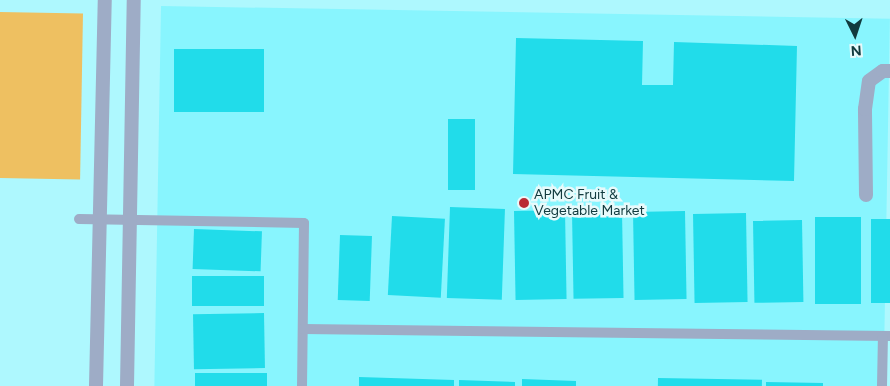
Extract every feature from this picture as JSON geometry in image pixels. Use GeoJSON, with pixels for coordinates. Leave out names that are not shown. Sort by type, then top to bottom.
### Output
{"type":"FeatureCollection","features":[{"type":"Feature","properties":{"kind":"street"},"geometry":{"type":"LineString","coordinates":[[96,386],[105,0]]}},
{"type":"Feature","properties":{"kind":"street"},"geometry":{"type":"LineString","coordinates":[[126,386],[134,0]]}},
{"type":"Feature","properties":{"kind":"street"},"geometry":{"type":"LineString","coordinates":[[866,195],[865,109],[869,81],[882,71],[890,71]]}},
{"type":"Feature","properties":{"kind":"lane"},"geometry":{"type":"LineString","coordinates":[[79,219],[304,223],[302,386]]}},
{"type":"Feature","properties":{"kind":"lane"},"geometry":{"type":"LineString","coordinates":[[303,329],[887,336],[882,386]]}},
{"type":"Feature","properties":{"kind":"shaded area","name":"APMC Fruit & Vegetable Market"},"geometry":{"type":"Polygon","coordinates":[[[161,6],[890,19],[883,386],[154,386],[161,6]]]}},
{"type":"Feature","properties":{"kind":"shaded area"},"geometry":{"type":"Polygon","coordinates":[[[0,12],[83,13],[80,179],[0,178],[0,12]]]}},
{"type":"Feature","properties":{"kind":"building"},"geometry":{"type":"Polygon","coordinates":[[[516,38],[643,41],[642,85],[673,85],[674,42],[797,46],[794,181],[513,174],[516,38]]]}},
{"type":"Feature","properties":{"kind":"building"},"geometry":{"type":"Polygon","coordinates":[[[174,49],[264,49],[264,112],[174,112],[174,49]]]}},
{"type":"Feature","properties":{"kind":"building"},"geometry":{"type":"Polygon","coordinates":[[[448,119],[475,119],[475,190],[448,190],[448,119]]]}},
{"type":"Feature","properties":{"kind":"building"},"geometry":{"type":"Polygon","coordinates":[[[450,207],[505,209],[502,300],[447,298],[450,207]]]}},
{"type":"Feature","properties":{"kind":"building"},"geometry":{"type":"Polygon","coordinates":[[[565,210],[567,299],[516,300],[514,211],[565,210]]]}},
{"type":"Feature","properties":{"kind":"building"},"geometry":{"type":"Polygon","coordinates":[[[622,211],[624,298],[574,299],[572,212],[622,211]]]}},
{"type":"Feature","properties":{"kind":"building"},"geometry":{"type":"Polygon","coordinates":[[[685,211],[687,299],[635,300],[633,212],[685,211]]]}},
{"type":"Feature","properties":{"kind":"building"},"geometry":{"type":"Polygon","coordinates":[[[746,213],[748,302],[695,303],[693,214],[746,213]]]}},
{"type":"Feature","properties":{"kind":"building"},"geometry":{"type":"Polygon","coordinates":[[[392,216],[445,219],[441,298],[388,295],[392,216]]]}},
{"type":"Feature","properties":{"kind":"building"},"geometry":{"type":"Polygon","coordinates":[[[815,217],[861,217],[861,304],[815,304],[815,217]]]}},
{"type":"Feature","properties":{"kind":"building"},"geometry":{"type":"Polygon","coordinates":[[[871,219],[890,219],[890,303],[871,303],[871,219]]]}},
{"type":"Feature","properties":{"kind":"building"},"geometry":{"type":"Polygon","coordinates":[[[802,220],[803,302],[754,303],[753,221],[802,220]]]}},
{"type":"Feature","properties":{"kind":"building"},"geometry":{"type":"Polygon","coordinates":[[[194,229],[262,231],[261,271],[193,269],[194,229]]]}},
{"type":"Feature","properties":{"kind":"building"},"geometry":{"type":"Polygon","coordinates":[[[340,235],[372,236],[370,301],[338,300],[340,235]]]}},
{"type":"Feature","properties":{"kind":"building"},"geometry":{"type":"Polygon","coordinates":[[[192,276],[264,276],[264,306],[192,306],[192,276]]]}},
{"type":"Feature","properties":{"kind":"building"},"geometry":{"type":"Polygon","coordinates":[[[264,313],[265,368],[194,369],[193,314],[264,313]]]}},
{"type":"Feature","properties":{"kind":"building"},"geometry":{"type":"Polygon","coordinates":[[[195,373],[267,373],[267,386],[195,386],[195,373]]]}},
{"type":"Feature","properties":{"kind":"building"},"geometry":{"type":"Polygon","coordinates":[[[359,377],[454,380],[454,386],[359,386],[359,377]]]}},
{"type":"Feature","properties":{"kind":"building"},"geometry":{"type":"Polygon","coordinates":[[[658,378],[762,380],[762,386],[658,386],[658,378]]]}},
{"type":"Feature","properties":{"kind":"building"},"geometry":{"type":"Polygon","coordinates":[[[522,379],[576,381],[576,386],[522,386],[522,379]]]}},
{"type":"Feature","properties":{"kind":"building"},"geometry":{"type":"Polygon","coordinates":[[[459,380],[515,382],[515,386],[459,386],[459,380]]]}},
{"type":"Feature","properties":{"kind":"building"},"geometry":{"type":"Polygon","coordinates":[[[766,382],[823,383],[823,386],[766,386],[766,382]]]}},
{"type":"Feature","properties":{"kind":"place","name":"APMC Fruit & Vegetable Market"},"geometry":{"type":"Point","coordinates":[524,203]}}]}
